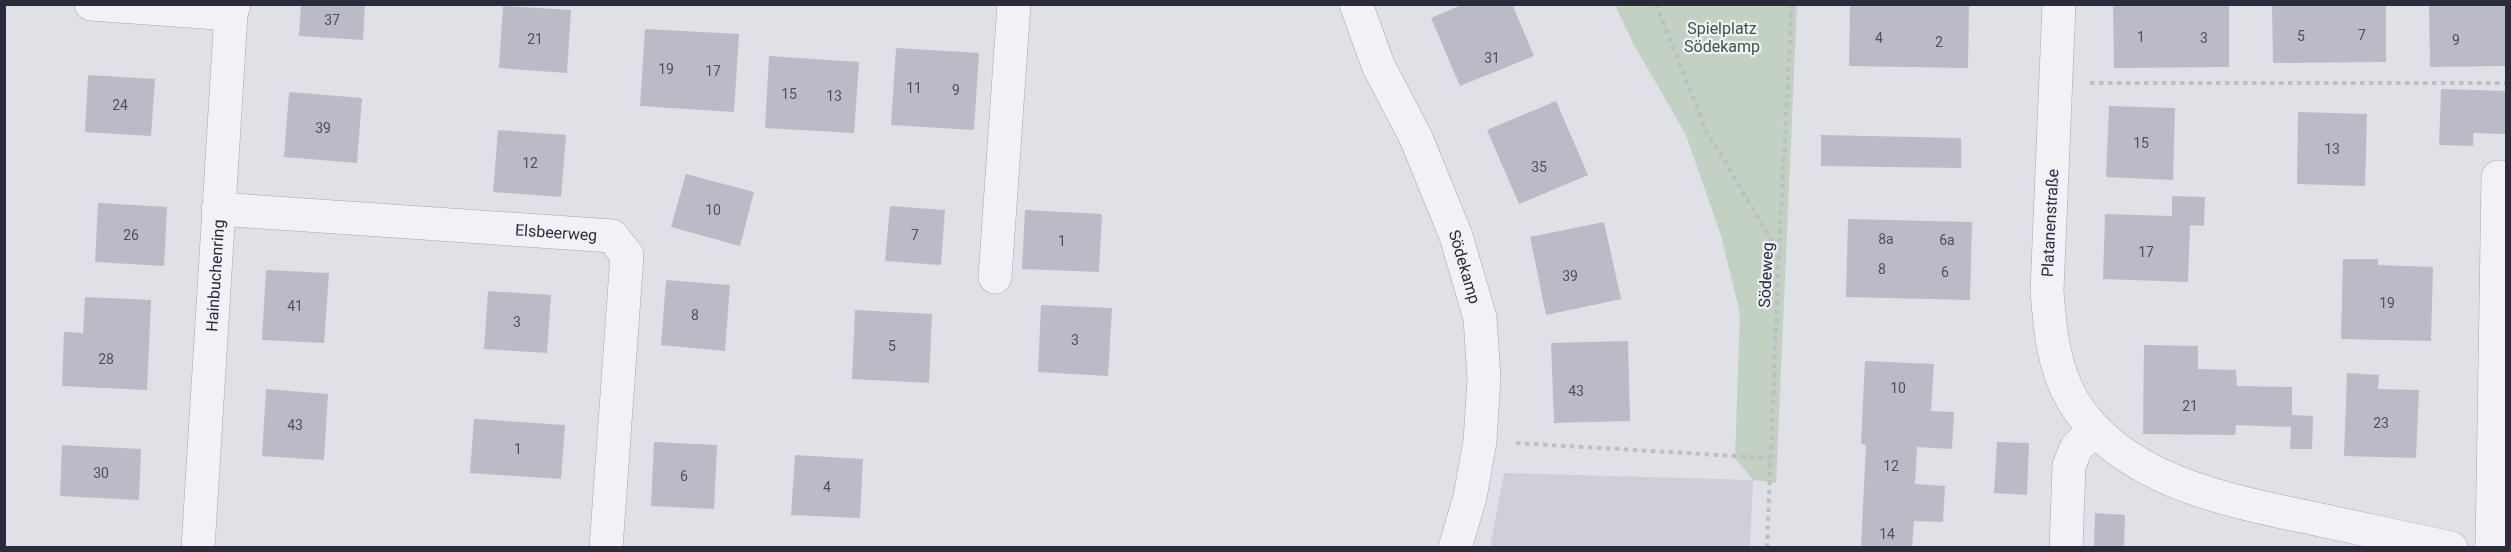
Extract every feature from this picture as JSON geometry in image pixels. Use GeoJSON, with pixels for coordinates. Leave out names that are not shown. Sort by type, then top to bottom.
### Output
{"type":"FeatureCollection","features":[{"type":"Feature","properties":{"kind":"street"},"geometry":{"type":"LineString","coordinates":[[91,4],[233,9]]}},
{"type":"Feature","properties":{"kind":"street"},"geometry":{"type":"LineString","coordinates":[[995,277],[1014,4]]}},
{"type":"Feature","properties":{"kind":"street","name":"Södekamp"},"geometry":{"type":"LineString","coordinates":[[1356,4],[1378,65],[1416,138],[1456,236],[1477,307],[1484,378],[1480,441],[1470,497],[1455,548]]}},
{"type":"Feature","properties":{"kind":"street","name":"Platanenstraße"},"geometry":{"type":"LineString","coordinates":[[2059,4],[2047,291],[2050,331],[2057,365],[2073,400],[2095,430],[2120,451],[2150,470],[2193,488],[2392,542],[2451,548]]}},
{"type":"Feature","properties":{"kind":"street","name":"Hainbuchenring"},"geometry":{"type":"LineString","coordinates":[[198,548],[218,209],[233,9]]}},
{"type":"Feature","properties":{"kind":"street"},"geometry":{"type":"LineString","coordinates":[[2492,548],[2498,177]]}},
{"type":"Feature","properties":{"kind":"street","name":"Elsbeerweg"},"geometry":{"type":"LineString","coordinates":[[218,209],[612,236],[627,255],[606,548]]}},
{"type":"Feature","properties":{"kind":"street"},"geometry":{"type":"LineString","coordinates":[[2066,548],[2069,466],[2076,448],[2095,430]]}},
{"type":"Feature","properties":{"kind":"path"},"geometry":{"type":"LineString","coordinates":[[1656,4],[1706,130],[1779,252]]}},
{"type":"Feature","properties":{"kind":"path","name":"Södeweg"},"geometry":{"type":"LineString","coordinates":[[1767,548],[1792,4]]}},
{"type":"Feature","properties":{"kind":"path"},"geometry":{"type":"LineString","coordinates":[[2057,83],[2506,83]]}},
{"type":"Feature","properties":{"kind":"path"},"geometry":{"type":"LineString","coordinates":[[1480,441],[1770,458]]}},
{"type":"Feature","properties":{"kind":"shaded area"},"geometry":{"type":"Polygon","coordinates":[[[1504,473],[1753,480],[1750,547],[1490,547],[1504,473]]]}},
{"type":"Feature","properties":{"kind":"green space","name":"Spielplatz Södekamp"},"geometry":{"type":"Polygon","coordinates":[[[1615,5],[1797,5],[1776,483],[1753,480],[1735,458],[1740,313],[1721,236],[1686,135],[1633,43],[1615,5]]]}},
{"type":"Feature","properties":{"kind":"building"},"geometry":{"type":"Polygon","coordinates":[[[301,4],[365,4],[363,40],[299,36],[301,4]]]}},
{"type":"Feature","properties":{"kind":"building"},"geometry":{"type":"Polygon","coordinates":[[[1464,4],[1512,4],[1534,56],[1460,86],[1431,18],[1464,4]]]}},
{"type":"Feature","properties":{"kind":"building"},"geometry":{"type":"Polygon","coordinates":[[[1850,4],[1969,4],[1968,68],[1849,66],[1850,4]]]}},
{"type":"Feature","properties":{"kind":"building"},"geometry":{"type":"Polygon","coordinates":[[[2113,4],[2229,4],[2229,67],[2114,68],[2113,4]]]}},
{"type":"Feature","properties":{"kind":"building"},"geometry":{"type":"Polygon","coordinates":[[[2272,4],[2386,4],[2386,62],[2273,63],[2272,4]]]}},
{"type":"Feature","properties":{"kind":"building"},"geometry":{"type":"Polygon","coordinates":[[[2429,5],[2506,5],[2506,66],[2430,67],[2429,5]]]}},
{"type":"Feature","properties":{"kind":"building"},"geometry":{"type":"Polygon","coordinates":[[[503,6],[571,10],[567,73],[499,68],[503,6]]]}},
{"type":"Feature","properties":{"kind":"building"},"geometry":{"type":"Polygon","coordinates":[[[645,29],[739,34],[734,112],[640,106],[645,29]]]}},
{"type":"Feature","properties":{"kind":"building"},"geometry":{"type":"Polygon","coordinates":[[[896,48],[979,53],[974,130],[891,125],[896,48]]]}},
{"type":"Feature","properties":{"kind":"building"},"geometry":{"type":"Polygon","coordinates":[[[769,56],[859,62],[854,133],[765,128],[769,56]]]}},
{"type":"Feature","properties":{"kind":"building"},"geometry":{"type":"Polygon","coordinates":[[[88,75],[155,79],[151,136],[85,132],[88,75]]]}},
{"type":"Feature","properties":{"kind":"building"},"geometry":{"type":"Polygon","coordinates":[[[2441,89],[2506,91],[2506,134],[2473,133],[2473,146],[2439,145],[2441,89]]]}},
{"type":"Feature","properties":{"kind":"building"},"geometry":{"type":"Polygon","coordinates":[[[289,92],[362,98],[357,163],[284,157],[289,92]]]}},
{"type":"Feature","properties":{"kind":"building"},"geometry":{"type":"Polygon","coordinates":[[[1556,101],[1588,175],[1519,204],[1487,130],[1556,101]]]}},
{"type":"Feature","properties":{"kind":"building"},"geometry":{"type":"Polygon","coordinates":[[[2109,106],[2175,108],[2173,180],[2106,177],[2109,106]]]}},
{"type":"Feature","properties":{"kind":"building"},"geometry":{"type":"Polygon","coordinates":[[[2298,112],[2367,114],[2365,186],[2297,184],[2298,112]]]}},
{"type":"Feature","properties":{"kind":"building"},"geometry":{"type":"Polygon","coordinates":[[[498,130],[566,135],[561,197],[493,192],[498,130]]]}},
{"type":"Feature","properties":{"kind":"building"},"geometry":{"type":"Polygon","coordinates":[[[1821,135],[1961,138],[1961,168],[1821,166],[1821,135]]]}},
{"type":"Feature","properties":{"kind":"building"},"geometry":{"type":"Polygon","coordinates":[[[686,174],[754,192],[740,246],[671,227],[686,174]]]}},
{"type":"Feature","properties":{"kind":"building"},"geometry":{"type":"Polygon","coordinates":[[[2172,196],[2205,197],[2204,226],[2190,225],[2188,282],[2103,279],[2105,214],[2172,216],[2172,196]]]}},
{"type":"Feature","properties":{"kind":"building"},"geometry":{"type":"Polygon","coordinates":[[[98,203],[167,207],[164,266],[95,262],[98,203]]]}},
{"type":"Feature","properties":{"kind":"building"},"geometry":{"type":"Polygon","coordinates":[[[890,206],[945,210],[941,265],[885,261],[890,206]]]}},
{"type":"Feature","properties":{"kind":"building"},"geometry":{"type":"Polygon","coordinates":[[[1025,210],[1102,214],[1099,272],[1022,269],[1025,210]]]}},
{"type":"Feature","properties":{"kind":"building"},"geometry":{"type":"Polygon","coordinates":[[[1848,219],[1972,222],[1970,300],[1846,297],[1848,219]]]}},
{"type":"Feature","properties":{"kind":"building"},"geometry":{"type":"Polygon","coordinates":[[[1604,222],[1621,299],[1546,315],[1530,237],[1604,222]]]}},
{"type":"Feature","properties":{"kind":"building"},"geometry":{"type":"Polygon","coordinates":[[[2343,259],[2378,259],[2378,265],[2433,267],[2431,341],[2341,339],[2343,259]]]}},
{"type":"Feature","properties":{"kind":"building"},"geometry":{"type":"Polygon","coordinates":[[[266,270],[329,273],[324,343],[262,340],[266,270]]]}},
{"type":"Feature","properties":{"kind":"building"},"geometry":{"type":"Polygon","coordinates":[[[666,280],[730,285],[725,351],[661,345],[666,280]]]}},
{"type":"Feature","properties":{"kind":"building"},"geometry":{"type":"Polygon","coordinates":[[[488,291],[551,295],[547,353],[484,349],[488,291]]]}},
{"type":"Feature","properties":{"kind":"building"},"geometry":{"type":"Polygon","coordinates":[[[85,297],[151,300],[147,390],[62,386],[64,332],[83,333],[85,297]]]}},
{"type":"Feature","properties":{"kind":"building"},"geometry":{"type":"Polygon","coordinates":[[[1041,305],[1112,308],[1108,376],[1038,372],[1041,305]]]}},
{"type":"Feature","properties":{"kind":"building"},"geometry":{"type":"Polygon","coordinates":[[[855,310],[932,314],[929,383],[852,379],[855,310]]]}},
{"type":"Feature","properties":{"kind":"building"},"geometry":{"type":"Polygon","coordinates":[[[1628,341],[1630,421],[1554,423],[1551,343],[1628,341]]]}},
{"type":"Feature","properties":{"kind":"building"},"geometry":{"type":"Polygon","coordinates":[[[2144,345],[2198,346],[2198,369],[2236,370],[2237,386],[2292,387],[2292,415],[2313,416],[2312,449],[2290,449],[2291,427],[2236,425],[2235,435],[2143,434],[2144,345]]]}},
{"type":"Feature","properties":{"kind":"building"},"geometry":{"type":"Polygon","coordinates":[[[1865,361],[1934,364],[1931,411],[1954,412],[1952,449],[1917,447],[1915,484],[1945,486],[1943,522],[1914,521],[1912,548],[1861,548],[1866,445],[1861,444],[1865,361]]]}},
{"type":"Feature","properties":{"kind":"building"},"geometry":{"type":"Polygon","coordinates":[[[2347,373],[2379,375],[2378,389],[2419,390],[2416,458],[2344,456],[2347,373]]]}},
{"type":"Feature","properties":{"kind":"building"},"geometry":{"type":"Polygon","coordinates":[[[266,389],[328,394],[324,460],[262,456],[266,389]]]}},
{"type":"Feature","properties":{"kind":"building"},"geometry":{"type":"Polygon","coordinates":[[[474,419],[565,425],[561,479],[470,473],[474,419]]]}},
{"type":"Feature","properties":{"kind":"building"},"geometry":{"type":"Polygon","coordinates":[[[654,442],[717,445],[714,509],[651,506],[654,442]]]}},
{"type":"Feature","properties":{"kind":"building"},"geometry":{"type":"Polygon","coordinates":[[[1997,442],[2029,443],[2027,495],[1994,493],[1997,442]]]}},
{"type":"Feature","properties":{"kind":"building"},"geometry":{"type":"Polygon","coordinates":[[[62,445],[141,449],[139,500],[60,496],[62,445]]]}},
{"type":"Feature","properties":{"kind":"building"},"geometry":{"type":"Polygon","coordinates":[[[795,455],[863,459],[860,518],[791,515],[795,455]]]}},
{"type":"Feature","properties":{"kind":"building"},"geometry":{"type":"Polygon","coordinates":[[[2095,513],[2125,515],[2124,548],[2094,548],[2095,513]]]}}]}
